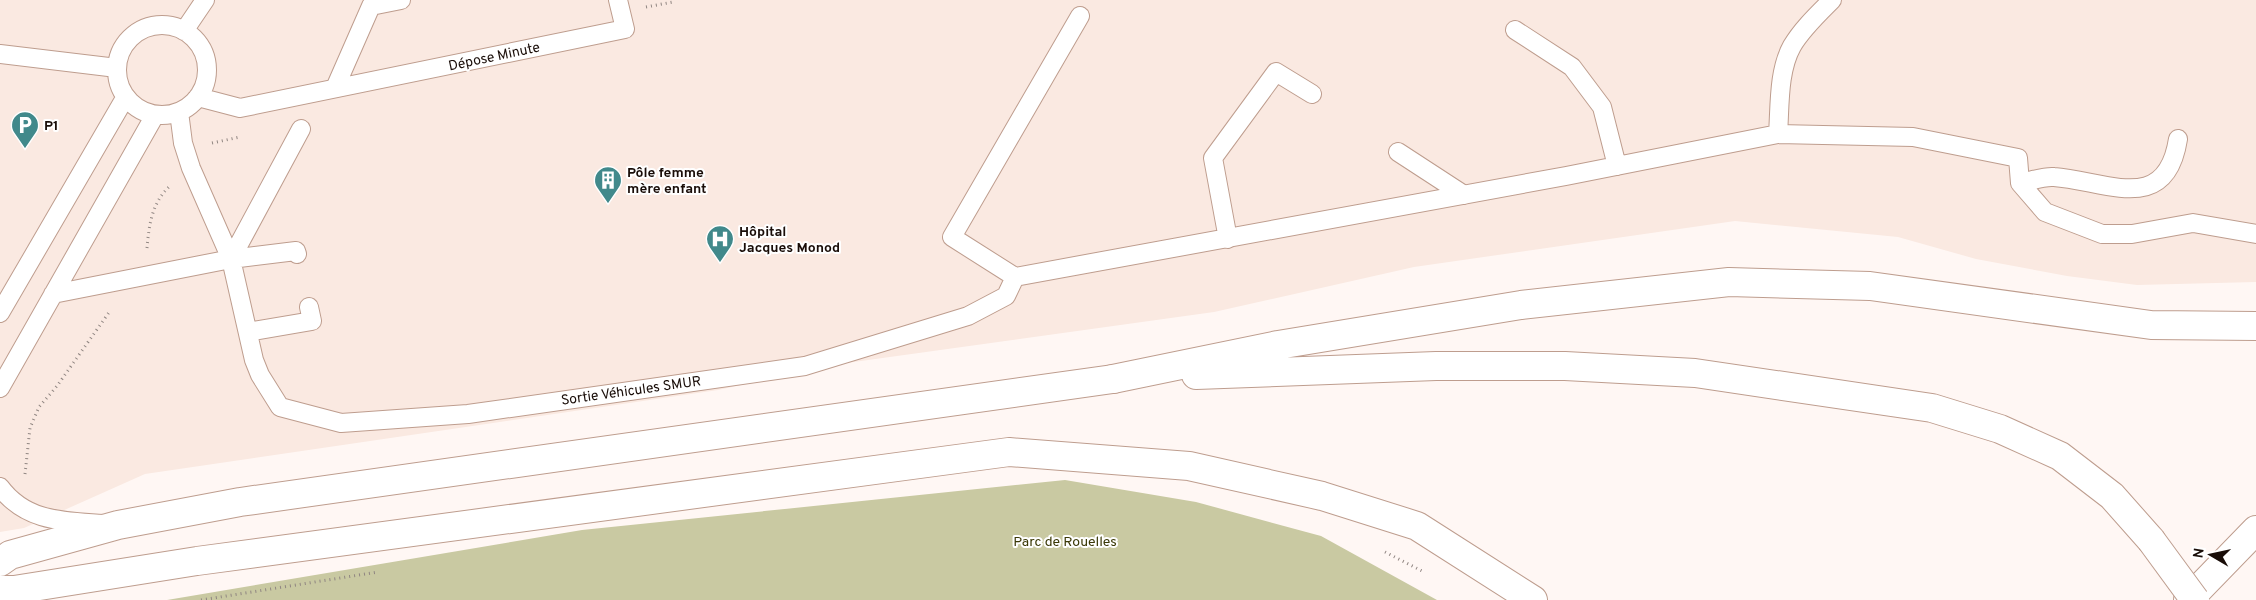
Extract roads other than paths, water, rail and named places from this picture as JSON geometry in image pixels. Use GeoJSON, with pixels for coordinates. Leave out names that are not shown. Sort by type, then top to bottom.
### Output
{"type":"FeatureCollection","features":[{"type":"Feature","properties":{"kind":"main road"},"geometry":{"type":"LineString","coordinates":[[0,562],[10,555],[118,525],[322,489],[1113,379],[1278,345],[1521,305],[1729,282],[1870,286],[2151,325],[2256,326]]}},
{"type":"Feature","properties":{"kind":"main road"},"geometry":{"type":"LineString","coordinates":[[1113,379],[1436,366],[1566,366],[1695,373],[1922,406],[2000,429],[2060,456],[2112,496],[2151,540],[2195,600]]}},
{"type":"Feature","properties":{"kind":"main road"},"geometry":{"type":"LineString","coordinates":[[0,590],[14,590],[216,558],[1009,452],[1189,466],[1322,496],[1417,526],[1533,600]]}},
{"type":"Feature","properties":{"kind":"main road"},"geometry":{"type":"LineString","coordinates":[[2188,600],[2256,530]]}},
{"type":"Feature","properties":{"kind":"lane"},"geometry":{"type":"LineString","coordinates":[[184,31],[205,0]]}},
{"type":"Feature","properties":{"kind":"lane"},"geometry":{"type":"LineString","coordinates":[[335,88],[371,6],[401,0]]}},
{"type":"Feature","properties":{"kind":"lane","name":"Dépose Minute"},"geometry":{"type":"LineString","coordinates":[[198,97],[240,108],[625,29],[618,0]]}},
{"type":"Feature","properties":{"kind":"lane"},"geometry":{"type":"LineString","coordinates":[[1778,134],[1783,74],[1791,47],[1810,21],[1832,0]]}},
{"type":"Feature","properties":{"kind":"lane"},"geometry":{"type":"LineString","coordinates":[[1080,16],[952,237],[1015,277],[1464,195],[1778,134],[1913,137],[2018,158],[2020,183],[2045,212],[2102,234],[2132,234],[2193,223],[2256,234]]}},
{"type":"Feature","properties":{"kind":"lane"},"geometry":{"type":"LineString","coordinates":[[158,25],[172,26],[184,31],[194,39],[206,61],[204,86],[198,97],[179,112],[167,116],[155,115],[134,106],[126,98],[119,86],[117,68],[123,46],[132,36],[144,28],[158,25]]}},
{"type":"Feature","properties":{"kind":"lane"},"geometry":{"type":"LineString","coordinates":[[1515,30],[1572,67],[1597,100],[1602,107],[1617,166]]}},
{"type":"Feature","properties":{"kind":"lane"},"geometry":{"type":"LineString","coordinates":[[0,54],[117,68]]}},
{"type":"Feature","properties":{"kind":"lane"},"geometry":{"type":"LineString","coordinates":[[1228,239],[1212,158],[1276,72],[1312,94]]}},
{"type":"Feature","properties":{"kind":"lane"},"geometry":{"type":"LineString","coordinates":[[0,313],[126,98]]}},
{"type":"Feature","properties":{"kind":"lane","name":"Sortie Véhicules SMUR"},"geometry":{"type":"LineString","coordinates":[[179,112],[183,143],[191,168],[231,259],[254,360],[260,375],[280,407],[341,423],[468,414],[804,366],[968,316],[1006,296],[1015,277]]}},
{"type":"Feature","properties":{"kind":"lane"},"geometry":{"type":"LineString","coordinates":[[0,388],[155,115]]}},
{"type":"Feature","properties":{"kind":"lane"},"geometry":{"type":"LineString","coordinates":[[231,259],[301,129]]}},
{"type":"Feature","properties":{"kind":"lane"},"geometry":{"type":"LineString","coordinates":[[2020,183],[2052,176],[2137,190],[2153,184],[2168,172],[2175,157],[2178,139]]}},
{"type":"Feature","properties":{"kind":"lane"},"geometry":{"type":"LineString","coordinates":[[1398,152],[1464,195]]}},
{"type":"Feature","properties":{"kind":"lane"},"geometry":{"type":"LineString","coordinates":[[53,294],[231,259],[296,250],[297,254]]}},
{"type":"Feature","properties":{"kind":"lane"},"geometry":{"type":"LineString","coordinates":[[248,332],[312,321],[309,307]]}},
{"type":"Feature","properties":{"kind":"lane"},"geometry":{"type":"LineString","coordinates":[[0,487],[18,505],[41,518],[118,525]]}},
{"type":"Feature","properties":{"kind":"place","name":"P1"},"geometry":{"type":"Point","coordinates":[25,149]}},
{"type":"Feature","properties":{"kind":"place","name":"Pôle femme mère enfant"},"geometry":{"type":"Point","coordinates":[608,204]}},
{"type":"Feature","properties":{"kind":"place","name":"Hôpital Jacques Monod"},"geometry":{"type":"Point","coordinates":[720,263]}},
{"type":"Feature","properties":{"kind":"park label","name":"Parc de Rouelles"},"geometry":{"type":"Point","coordinates":[1065,541]}}]}
